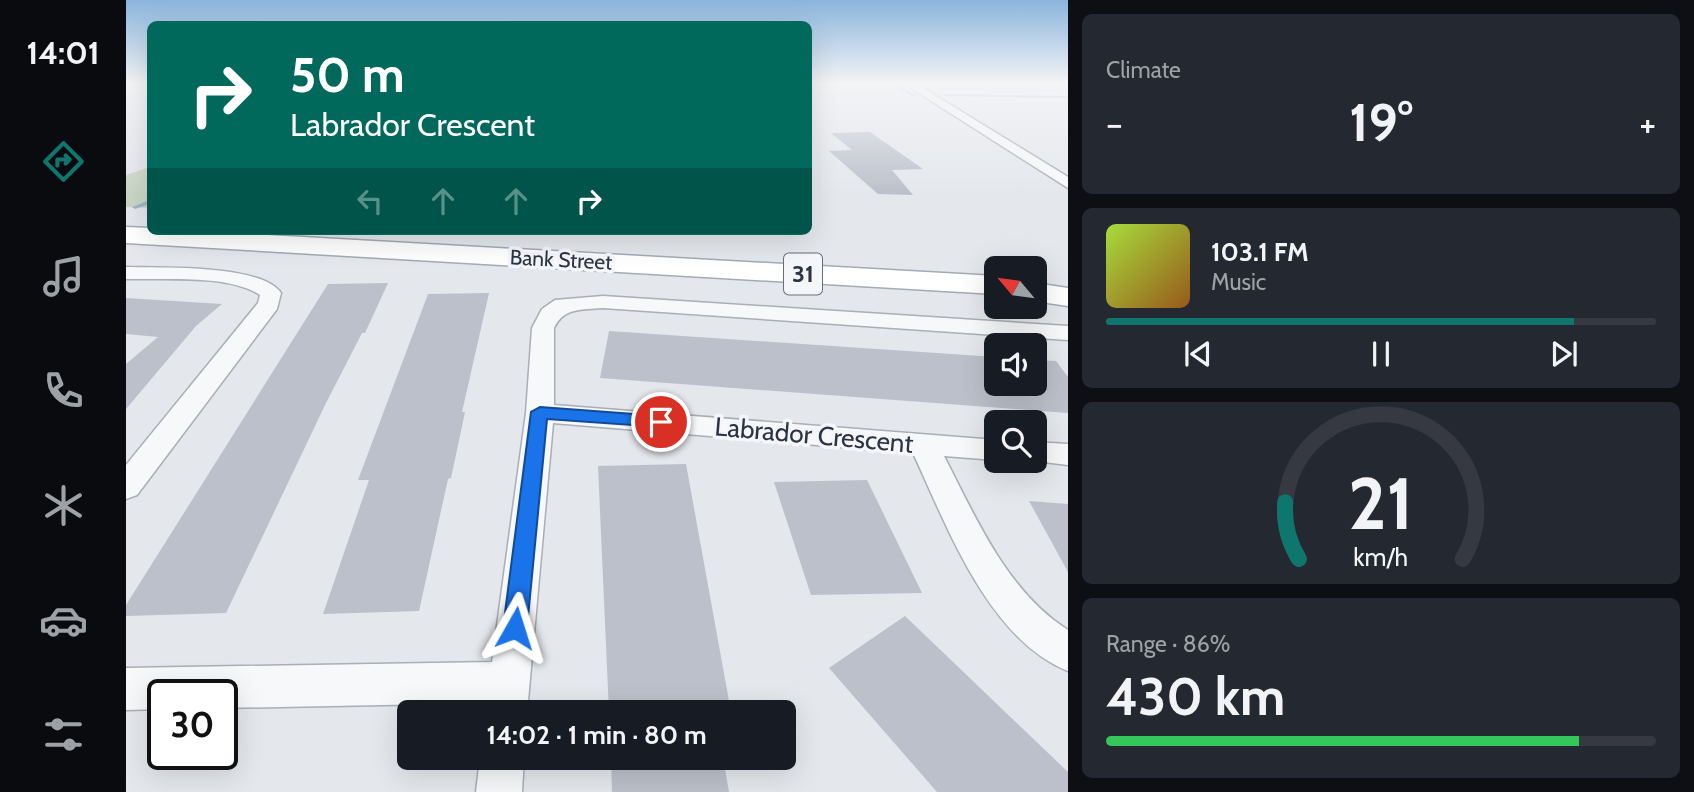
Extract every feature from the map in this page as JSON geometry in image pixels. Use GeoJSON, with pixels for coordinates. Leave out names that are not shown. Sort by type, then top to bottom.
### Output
{"type":"FeatureCollection","features":[{"type":"Feature","properties":{"kind":"main road"},"geometry":{"type":"LineString","coordinates":[[126,223],[147,224]]}},
{"type":"Feature","properties":{"kind":"main road","name":"Bank Street"},"geometry":{"type":"LineString","coordinates":[[126,235],[984,284]]}},
{"type":"Feature","properties":{"kind":"main road","name":"Bank Street"},"geometry":{"type":"LineString","coordinates":[[361,235],[984,267]]}},
{"type":"Feature","properties":{"kind":"main road"},"geometry":{"type":"LineString","coordinates":[[1047,270],[1068,271]]}},
{"type":"Feature","properties":{"kind":"main road"},"geometry":{"type":"LineString","coordinates":[[1047,289],[1068,289]]}},
{"type":"Feature","properties":{"kind":"main road"},"geometry":{"type":"LineString","coordinates":[[1047,292],[1068,298]]}},
{"type":"Feature","properties":{"kind":"street"},"geometry":{"type":"LineString","coordinates":[[967,120],[1068,184]]}},
{"type":"Feature","properties":{"kind":"street"},"geometry":{"type":"LineString","coordinates":[[126,273],[240,279],[264,286],[271,293],[269,304],[126,487]]}},
{"type":"Feature","properties":{"kind":"street"},"geometry":{"type":"LineString","coordinates":[[126,689],[507,697],[540,412],[543,328],[550,314],[563,305],[581,302],[1068,333]]}},
{"type":"Feature","properties":{"kind":"street","name":"Labrador Crescent"},"geometry":{"type":"LineString","coordinates":[[540,412],[984,449]]}},
{"type":"Feature","properties":{"kind":"street"},"geometry":{"type":"LineString","coordinates":[[922,444],[963,523],[1011,604],[1048,642],[1068,652]]}},
{"type":"Feature","properties":{"kind":"street"},"geometry":{"type":"LineString","coordinates":[[1047,453],[1068,455]]}},
{"type":"Feature","properties":{"kind":"street"},"geometry":{"type":"LineString","coordinates":[[499,792],[501,770]]}},
{"type":"Feature","properties":{"kind":"green space"},"geometry":{"type":"Polygon","coordinates":[[[147,168],[147,208],[126,207],[126,175],[147,168]]]}},
{"type":"Feature","properties":{"kind":"building"},"geometry":{"type":"Polygon","coordinates":[[[870,132],[923,169],[892,170],[913,195],[878,194],[829,151],[852,150],[831,133],[870,132]]]}},
{"type":"Feature","properties":{"kind":"building"},"geometry":{"type":"Polygon","coordinates":[[[388,283],[365,333],[362,333],[326,403],[226,613],[126,616],[126,605],[328,284],[388,283]]]}},
{"type":"Feature","properties":{"kind":"building"},"geometry":{"type":"Polygon","coordinates":[[[489,293],[462,412],[465,412],[451,478],[448,479],[419,611],[323,614],[369,480],[358,480],[428,294],[489,293]]]}},
{"type":"Feature","properties":{"kind":"building"},"geometry":{"type":"Polygon","coordinates":[[[126,298],[222,304],[196,326],[126,409],[126,364],[158,337],[126,334],[126,298]]]}},
{"type":"Feature","properties":{"kind":"building"},"geometry":{"type":"Polygon","coordinates":[[[609,331],[984,356],[984,396],[1047,396],[1047,361],[1056,361],[1068,377],[1068,413],[1047,410],[600,378],[609,331]]]}},
{"type":"Feature","properties":{"kind":"building"},"geometry":{"type":"Polygon","coordinates":[[[686,464],[729,700],[608,700],[598,466],[686,464]]]}},
{"type":"Feature","properties":{"kind":"building"},"geometry":{"type":"Polygon","coordinates":[[[867,480],[922,593],[811,595],[774,482],[867,480]]]}},
{"type":"Feature","properties":{"kind":"building"},"geometry":{"type":"Polygon","coordinates":[[[1029,501],[1068,504],[1068,572],[1029,501]]]}},
{"type":"Feature","properties":{"kind":"building"},"geometry":{"type":"Polygon","coordinates":[[[905,616],[1068,772],[1068,792],[937,792],[829,668],[905,616]]]}},
{"type":"Feature","properties":{"kind":"building"},"geometry":{"type":"Polygon","coordinates":[[[611,770],[725,770],[729,792],[612,792],[611,770]]]}},
{"type":"Feature","properties":{"kind":"waterway"},"geometry":{"type":"LineString","coordinates":[[135,207],[147,203]]}},
{"type":"Feature","properties":{"kind":"route"},"geometry":{"type":"LineString","coordinates":[[515,628],[540,412],[661,422]]}}]}
